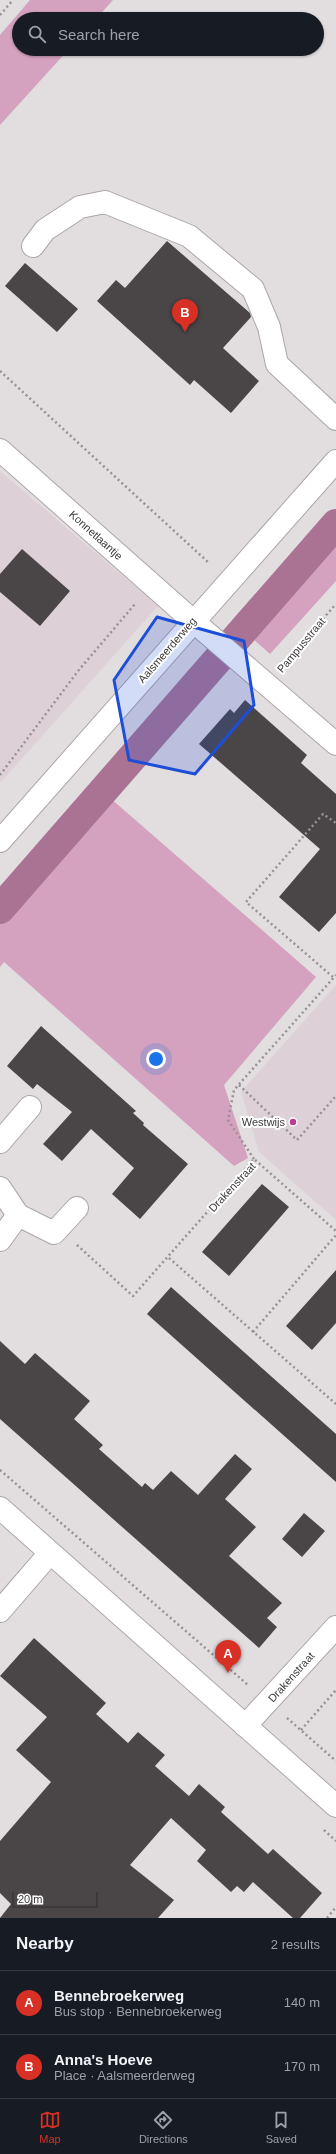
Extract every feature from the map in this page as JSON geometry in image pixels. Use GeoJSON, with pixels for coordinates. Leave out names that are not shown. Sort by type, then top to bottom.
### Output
{"type":"FeatureCollection","features":[{"type":"Feature","properties":{"kind":"street"},"geometry":{"type":"LineString","coordinates":[[33,246],[45,230],[80,207],[105,202],[189,236],[253,289],[269,328],[277,364],[336,419]]}},
{"type":"Feature","properties":{"kind":"street","name":"Konnetlaantje"},"geometry":{"type":"LineString","coordinates":[[0,450],[199,626]]}},
{"type":"Feature","properties":{"kind":"street","name":"Aalsmeerderweg"},"geometry":{"type":"LineString","coordinates":[[0,841],[199,626],[336,461]]}},
{"type":"Feature","properties":{"kind":"street"},"geometry":{"type":"LineString","coordinates":[[199,626],[336,744]]}},
{"type":"Feature","properties":{"kind":"street"},"geometry":{"type":"LineString","coordinates":[[0,1142],[30,1106]]}},
{"type":"Feature","properties":{"kind":"street"},"geometry":{"type":"LineString","coordinates":[[0,1188],[18,1215],[54,1233],[77,1208]]}},
{"type":"Feature","properties":{"kind":"street"},"geometry":{"type":"LineString","coordinates":[[0,1240],[18,1215]]}},
{"type":"Feature","properties":{"kind":"street"},"geometry":{"type":"LineString","coordinates":[[0,1508],[336,1806]]}},
{"type":"Feature","properties":{"kind":"street"},"geometry":{"type":"LineString","coordinates":[[0,1611],[50,1553]]}},
{"type":"Feature","properties":{"kind":"street","name":"Drakenstraat"},"geometry":{"type":"LineString","coordinates":[[245,1726],[336,1627]]}},
{"type":"Feature","properties":{"kind":"path"},"geometry":{"type":"LineString","coordinates":[[0,15],[13,0]]}},
{"type":"Feature","properties":{"kind":"path"},"geometry":{"type":"LineString","coordinates":[[0,371],[208,563]]}},
{"type":"Feature","properties":{"kind":"path"},"geometry":{"type":"LineString","coordinates":[[0,775],[78,671],[151,584]]}},
{"type":"Feature","properties":{"kind":"path","name":"Pampusstraat"},"geometry":{"type":"LineString","coordinates":[[269,686],[282,665],[336,604]]}},
{"type":"Feature","properties":{"kind":"path"},"geometry":{"type":"LineString","coordinates":[[333,978],[246,902],[323,814],[336,822]]}},
{"type":"Feature","properties":{"kind":"path"},"geometry":{"type":"LineString","coordinates":[[254,1159],[228,1120],[234,1090],[336,975]]}},
{"type":"Feature","properties":{"kind":"path"},"geometry":{"type":"LineString","coordinates":[[239,1085],[297,1140],[336,1096]]}},
{"type":"Feature","properties":{"kind":"path","name":"Drakenstraat"},"geometry":{"type":"LineString","coordinates":[[54,1233],[66,1235],[134,1296],[254,1159],[336,1231]]}},
{"type":"Feature","properties":{"kind":"path"},"geometry":{"type":"LineString","coordinates":[[253,1332],[336,1235]]}},
{"type":"Feature","properties":{"kind":"path"},"geometry":{"type":"LineString","coordinates":[[168,1258],[336,1404]]}},
{"type":"Feature","properties":{"kind":"path"},"geometry":{"type":"LineString","coordinates":[[0,1470],[336,1761]]}},
{"type":"Feature","properties":{"kind":"path"},"geometry":{"type":"LineString","coordinates":[[301,1730],[336,1690]]}},
{"type":"Feature","properties":{"kind":"path"},"geometry":{"type":"LineString","coordinates":[[328,1918],[336,1907]]}},
{"type":"Feature","properties":{"kind":"highlighted area"},"geometry":{"type":"Polygon","coordinates":[[[157,617],[244,641],[254,705],[195,774],[129,760],[114,680],[157,617]]]}},
{"type":"Feature","properties":{"kind":"shaded area"},"geometry":{"type":"Polygon","coordinates":[[[30,0],[113,0],[102,12],[20,12],[30,0]]]}},
{"type":"Feature","properties":{"kind":"shaded area"},"geometry":{"type":"Polygon","coordinates":[[[12,21],[12,56],[63,56],[0,125],[0,35],[12,21]]]}},
{"type":"Feature","properties":{"kind":"shaded area"},"geometry":{"type":"Polygon","coordinates":[[[0,471],[158,606],[0,783],[0,471]]]}},
{"type":"Feature","properties":{"kind":"shaded area"},"geometry":{"type":"Polygon","coordinates":[[[336,524],[336,581],[270,654],[251,637],[240,631],[336,524]]]}},
{"type":"Feature","properties":{"kind":"shaded area"},"geometry":{"type":"Polygon","coordinates":[[[102,791],[316,977],[224,1085],[248,1158],[234,1166],[4,962],[0,967],[0,905],[102,791]]]}},
{"type":"Feature","properties":{"kind":"shaded area","name":"Westwijs"},"geometry":{"type":"Polygon","coordinates":[[[336,985],[336,1220],[259,1152],[241,1092],[336,985]]]}},
{"type":"Feature","properties":{"kind":"building"},"geometry":{"type":"Polygon","coordinates":[[[167,241],[250,313],[251,317],[223,348],[259,381],[231,413],[194,380],[190,385],[97,301],[116,280],[125,288],[167,241]]]}},
{"type":"Feature","properties":{"kind":"building"},"geometry":{"type":"Polygon","coordinates":[[[25,263],[78,309],[57,332],[5,286],[25,263]]]}},
{"type":"Feature","properties":{"kind":"building"},"geometry":{"type":"Polygon","coordinates":[[[22,549],[70,591],[40,626],[0,592],[0,574],[22,549]]]}},
{"type":"Feature","properties":{"kind":"building"},"geometry":{"type":"Polygon","coordinates":[[[245,700],[307,755],[301,763],[336,794],[336,913],[319,932],[279,897],[320,849],[199,744],[230,709],[234,713],[245,700]]]}},
{"type":"Feature","properties":{"kind":"building"},"geometry":{"type":"Polygon","coordinates":[[[41,1026],[136,1111],[133,1113],[144,1123],[143,1125],[188,1164],[140,1219],[112,1194],[134,1168],[91,1129],[62,1161],[43,1144],[72,1112],[37,1084],[33,1089],[7,1066],[41,1026]]]}},
{"type":"Feature","properties":{"kind":"building"},"geometry":{"type":"Polygon","coordinates":[[[262,1184],[289,1207],[229,1276],[202,1252],[262,1184]]]}},
{"type":"Feature","properties":{"kind":"building"},"geometry":{"type":"Polygon","coordinates":[[[336,1270],[336,1323],[312,1350],[286,1326],[336,1270]]]}},
{"type":"Feature","properties":{"kind":"building"},"geometry":{"type":"Polygon","coordinates":[[[171,1287],[336,1434],[336,1482],[147,1314],[171,1287]]]}},
{"type":"Feature","properties":{"kind":"building"},"geometry":{"type":"Polygon","coordinates":[[[0,1341],[25,1364],[35,1353],[90,1401],[74,1419],[103,1445],[99,1449],[142,1487],[145,1483],[153,1490],[171,1471],[198,1495],[235,1454],[252,1469],[225,1499],[256,1527],[229,1556],[282,1603],[267,1618],[277,1627],[259,1648],[0,1419],[0,1341]]]}},
{"type":"Feature","properties":{"kind":"building"},"geometry":{"type":"Polygon","coordinates":[[[304,1513],[325,1531],[302,1557],[282,1539],[304,1513]]]}},
{"type":"Feature","properties":{"kind":"building"},"geometry":{"type":"Polygon","coordinates":[[[34,1638],[106,1703],[96,1714],[128,1743],[138,1732],[165,1755],[155,1766],[189,1796],[199,1784],[225,1807],[221,1812],[268,1854],[273,1849],[322,1893],[300,1918],[293,1918],[253,1882],[244,1892],[237,1886],[231,1892],[197,1861],[206,1850],[171,1818],[130,1865],[174,1900],[158,1918],[0,1918],[11,1904],[0,1893],[0,1841],[51,1782],[16,1750],[47,1717],[0,1676],[34,1638]]]}},
{"type":"Feature","properties":{"kind":"waterway"},"geometry":{"type":"LineString","coordinates":[[0,909],[336,524]]}},
{"type":"Feature","properties":{"kind":"place","name":"Anna's Hoeve"},"geometry":{"type":"Point","coordinates":[185,332]}},
{"type":"Feature","properties":{"kind":"place","name":"Westwijs"},"geometry":{"type":"Point","coordinates":[293,1122]}},
{"type":"Feature","properties":{"kind":"place","name":"Bennebroekerweg"},"geometry":{"type":"Point","coordinates":[228,1673]}}]}
